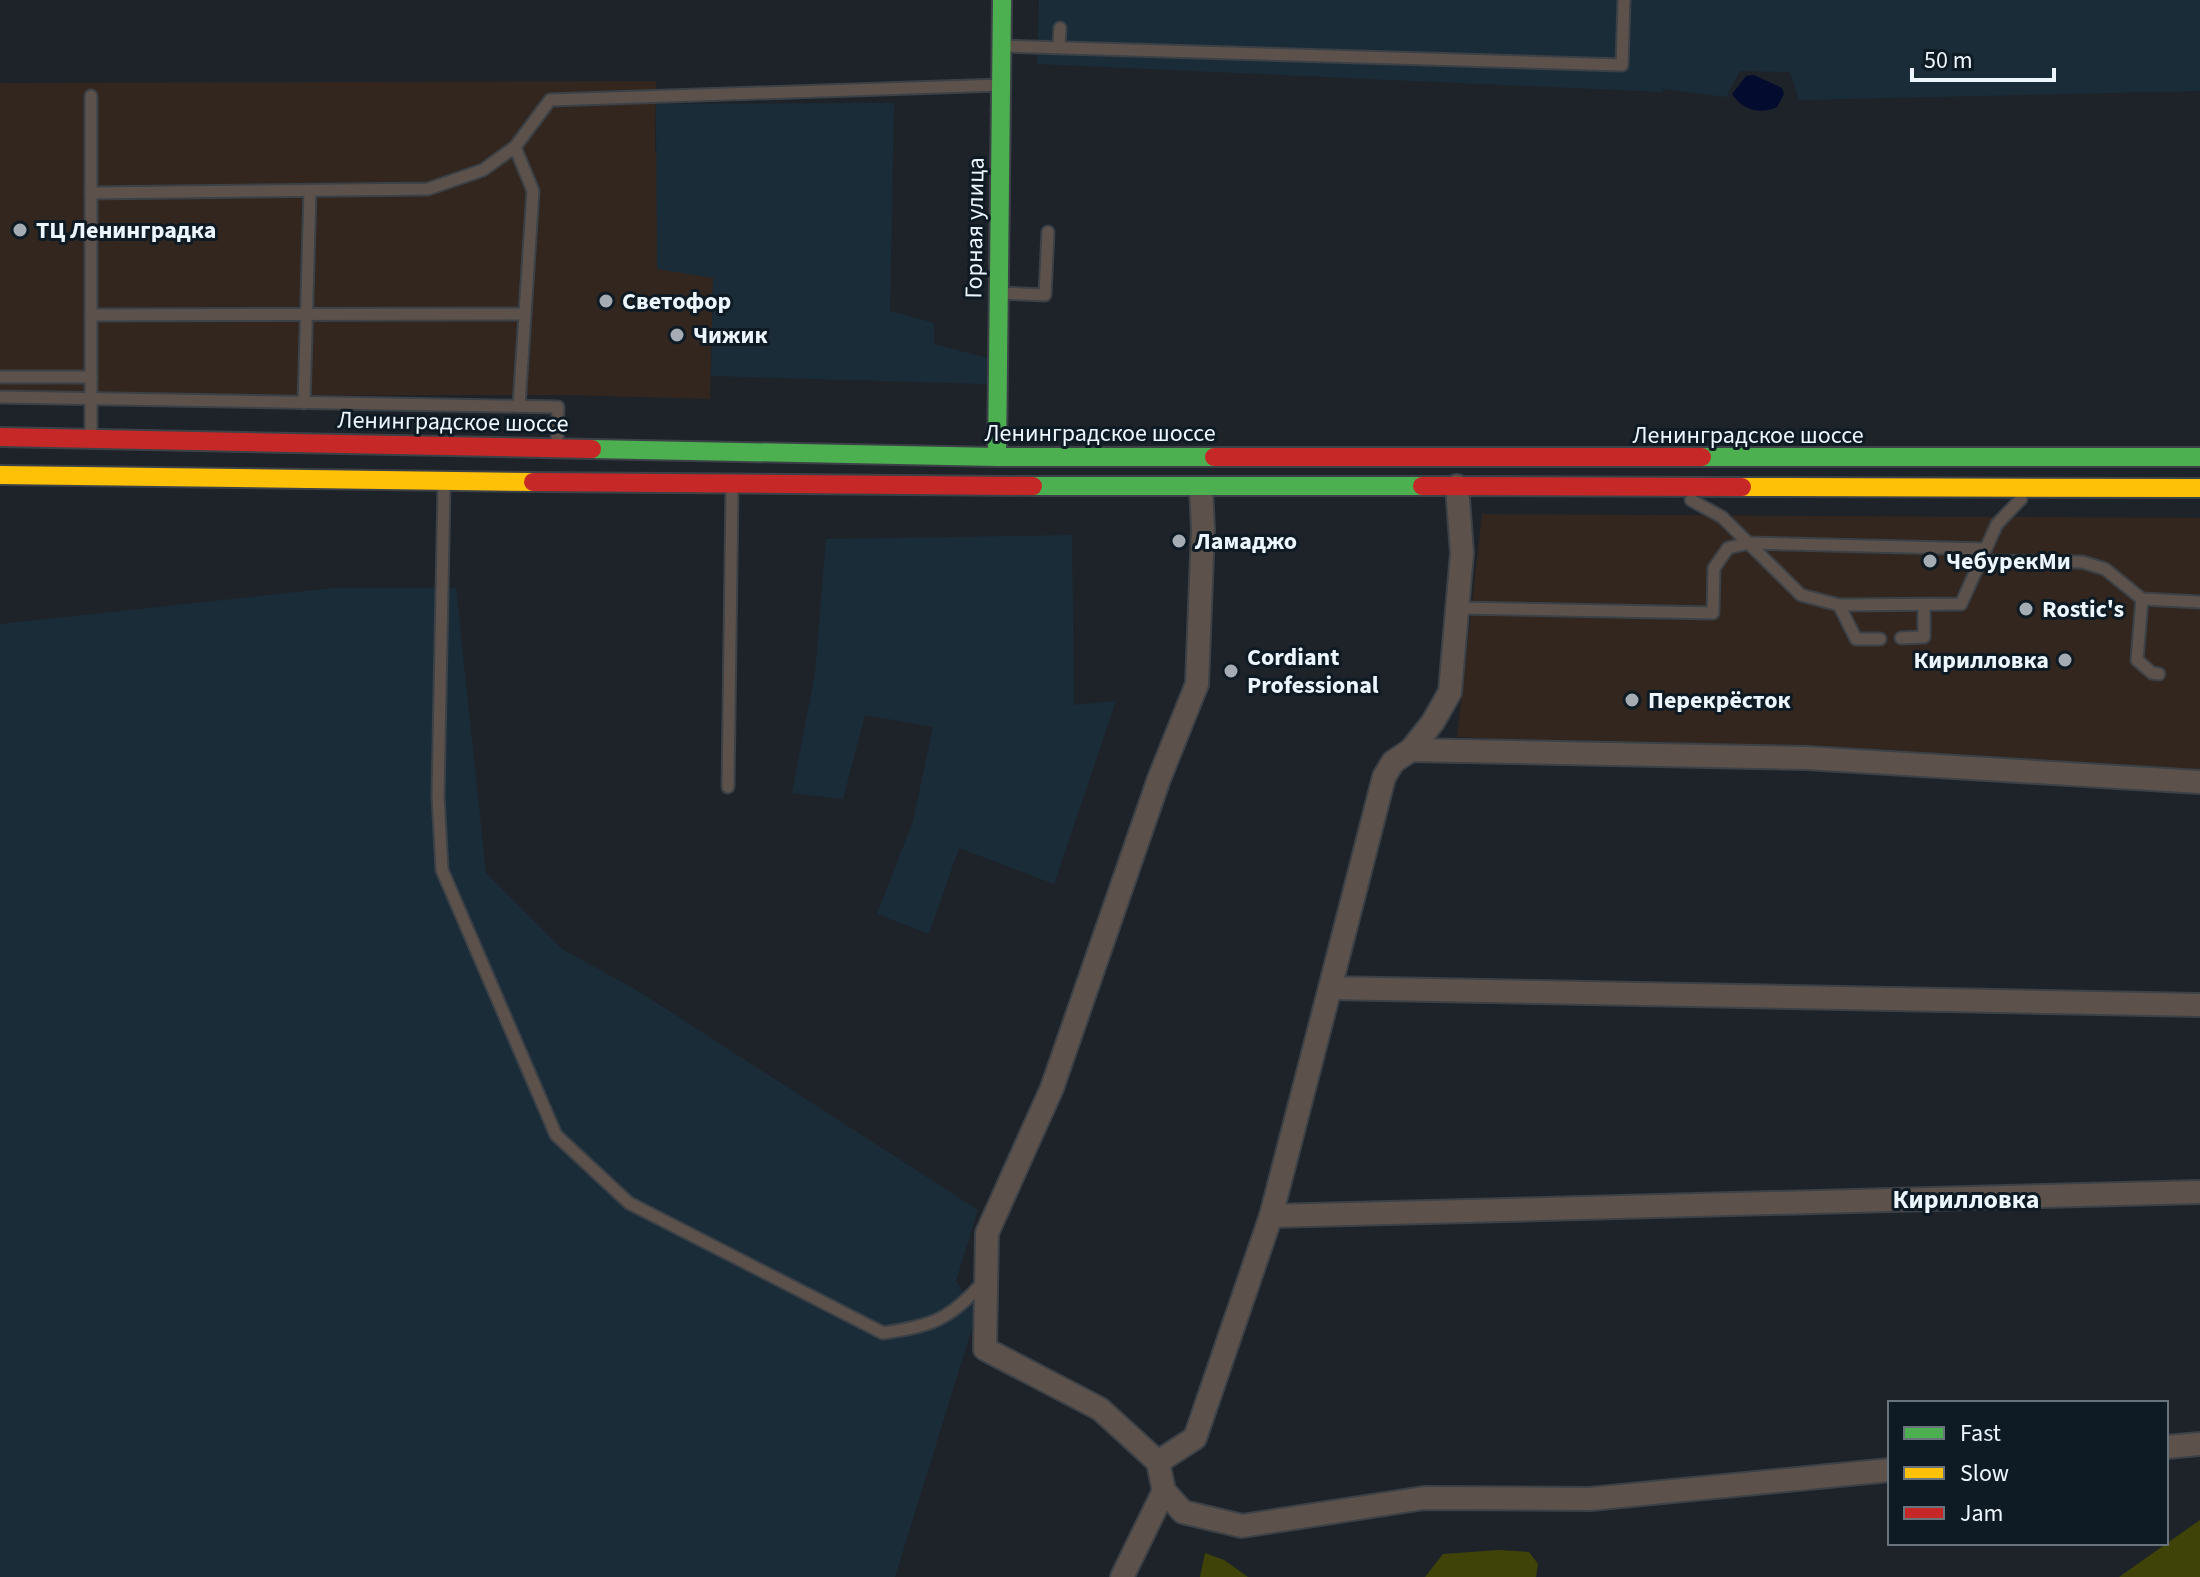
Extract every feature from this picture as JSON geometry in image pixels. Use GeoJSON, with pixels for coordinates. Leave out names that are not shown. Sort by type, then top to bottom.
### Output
{"type":"FeatureCollection","features":[{"type":"Feature","properties":{"kind":"main road","name":"Горная улица"},"geometry":{"type":"LineString","coordinates":[[997,457],[1002,0]]}},
{"type":"Feature","properties":{"kind":"main road","name":"Ленинградское шоссе"},"geometry":{"type":"LineString","coordinates":[[0,437],[997,457],[2200,457]]}},
{"type":"Feature","properties":{"kind":"main road"},"geometry":{"type":"LineString","coordinates":[[0,475],[1201,488],[2200,488]]}},
{"type":"Feature","properties":{"kind":"street"},"geometry":{"type":"LineString","coordinates":[[1158,1462],[1195,1438],[1271,1216],[1384,777],[1393,762],[1411,750],[1433,722],[1450,692],[1462,553],[1457,486]]}},
{"type":"Feature","properties":{"kind":"street"},"geometry":{"type":"LineString","coordinates":[[1201,488],[1203,529],[1197,684],[1159,779],[1052,1088],[987,1233],[985,1349],[1100,1409],[1158,1462],[1164,1491],[1183,1512],[1242,1526],[1424,1498],[1590,1499],[1888,1470]]}},
{"type":"Feature","properties":{"kind":"street"},"geometry":{"type":"LineString","coordinates":[[1411,750],[1807,758],[2200,782]]}},
{"type":"Feature","properties":{"kind":"street"},"geometry":{"type":"LineString","coordinates":[[1330,988],[2200,1005]]}},
{"type":"Feature","properties":{"kind":"street"},"geometry":{"type":"LineString","coordinates":[[1271,1216],[2200,1192]]}},
{"type":"Feature","properties":{"kind":"street"},"geometry":{"type":"LineString","coordinates":[[2168,1447],[2200,1444]]}},
{"type":"Feature","properties":{"kind":"street"},"geometry":{"type":"LineString","coordinates":[[1122,1577],[1164,1491]]}},
{"type":"Feature","properties":{"kind":"lane"},"geometry":{"type":"LineString","coordinates":[[1001,46],[1622,65],[1624,0]]}},
{"type":"Feature","properties":{"kind":"lane"},"geometry":{"type":"LineString","coordinates":[[1059,46],[1060,28]]}},
{"type":"Feature","properties":{"kind":"lane"},"geometry":{"type":"LineString","coordinates":[[91,193],[428,189],[483,170],[515,147],[550,100],[1000,85]]}},
{"type":"Feature","properties":{"kind":"lane"},"geometry":{"type":"LineString","coordinates":[[91,96],[91,399],[96,438]]}},
{"type":"Feature","properties":{"kind":"lane"},"geometry":{"type":"LineString","coordinates":[[515,147],[533,191],[519,406]]}},
{"type":"Feature","properties":{"kind":"lane"},"geometry":{"type":"LineString","coordinates":[[304,403],[310,191]]}},
{"type":"Feature","properties":{"kind":"lane"},"geometry":{"type":"LineString","coordinates":[[998,293],[1045,295],[1048,232]]}},
{"type":"Feature","properties":{"kind":"lane"},"geometry":{"type":"LineString","coordinates":[[91,315],[525,314]]}},
{"type":"Feature","properties":{"kind":"lane"},"geometry":{"type":"LineString","coordinates":[[0,377],[91,377]]}},
{"type":"Feature","properties":{"kind":"lane"},"geometry":{"type":"LineString","coordinates":[[0,397],[558,407],[557,448]]}},
{"type":"Feature","properties":{"kind":"lane"},"geometry":{"type":"LineString","coordinates":[[444,481],[438,796],[442,870],[556,1135],[629,1203],[883,1333],[927,1327],[959,1310],[986,1279]]}},
{"type":"Feature","properties":{"kind":"lane"},"geometry":{"type":"LineString","coordinates":[[728,787],[732,485]]}},
{"type":"Feature","properties":{"kind":"lane"},"geometry":{"type":"LineString","coordinates":[[1648,489],[1694,501],[1722,517],[1801,595],[1839,605],[1924,606],[1961,604],[1997,524],[2018,500],[2045,487]]}},
{"type":"Feature","properties":{"kind":"lane"},"geometry":{"type":"LineString","coordinates":[[1458,608],[1713,613],[1714,568],[1728,548],[1749,543],[1985,549]]}},
{"type":"Feature","properties":{"kind":"lane"},"geometry":{"type":"LineString","coordinates":[[1979,561],[2082,562],[2105,569],[2142,599],[2200,602]]}},
{"type":"Feature","properties":{"kind":"lane"},"geometry":{"type":"LineString","coordinates":[[2142,599],[2137,660],[2152,673],[2159,674]]}},
{"type":"Feature","properties":{"kind":"lane"},"geometry":{"type":"LineString","coordinates":[[1839,605],[1856,639],[1880,639]]}},
{"type":"Feature","properties":{"kind":"lane"},"geometry":{"type":"LineString","coordinates":[[1901,638],[1924,637],[1924,606]]}},
{"type":"Feature","properties":{"kind":"shaded area"},"geometry":{"type":"Polygon","coordinates":[[[1039,0],[2200,0],[2200,91],[1799,100],[1790,72],[1740,71],[1726,97],[1663,89],[1662,92],[1037,64],[1039,0]]]}},
{"type":"Feature","properties":{"kind":"shaded area"},"geometry":{"type":"Polygon","coordinates":[[[656,81],[655,149],[713,278],[710,399],[565,395],[0,396],[0,83],[656,81]]]}},
{"type":"Feature","properties":{"kind":"shaded area"},"geometry":{"type":"Polygon","coordinates":[[[894,103],[890,311],[934,323],[934,344],[987,358],[987,384],[711,376],[713,278],[657,269],[656,104],[894,103]]]}},
{"type":"Feature","properties":{"kind":"shaded area"},"geometry":{"type":"Polygon","coordinates":[[[1482,514],[2200,518],[2200,775],[1457,737],[1482,514]]]}},
{"type":"Feature","properties":{"kind":"shaded area"},"geometry":{"type":"Polygon","coordinates":[[[1072,535],[1074,705],[1116,701],[1054,884],[959,848],[929,934],[877,914],[913,821],[933,727],[865,715],[843,799],[792,793],[815,674],[826,539],[1072,535]]]}},
{"type":"Feature","properties":{"kind":"shaded area"},"geometry":{"type":"Polygon","coordinates":[[[334,588],[456,588],[486,873],[562,949],[638,991],[978,1210],[956,1281],[977,1312],[895,1577],[0,1577],[0,624],[334,588]]]}},
{"type":"Feature","properties":{"kind":"shaded area"},"geometry":{"type":"Polygon","coordinates":[[[2200,1520],[2200,1577],[2119,1577],[2168,1545],[2200,1520]]]}},
{"type":"Feature","properties":{"kind":"shaded area"},"geometry":{"type":"Polygon","coordinates":[[[1499,1550],[1529,1552],[1538,1564],[1536,1577],[1425,1577],[1443,1554],[1499,1550]]]}},
{"type":"Feature","properties":{"kind":"shaded area"},"geometry":{"type":"Polygon","coordinates":[[[1205,1553],[1224,1560],[1248,1577],[1200,1577],[1205,1553]]]}},
{"type":"Feature","properties":{"kind":"water"},"geometry":{"type":"Polygon","coordinates":[[[1754,75],[1782,88],[1784,94],[1777,107],[1765,111],[1752,110],[1732,94],[1746,76],[1754,75]]]}},
{"type":"Feature","properties":{"kind":"traffic: fast"},"geometry":{"type":"LineString","coordinates":[[997,457],[1002,0]]}},
{"type":"Feature","properties":{"kind":"traffic: fast"},"geometry":{"type":"LineString","coordinates":[[592,449],[997,457],[1214,457]]}},
{"type":"Feature","properties":{"kind":"traffic: fast"},"geometry":{"type":"LineString","coordinates":[[1702,457],[2200,457]]}},
{"type":"Feature","properties":{"kind":"traffic: fast"},"geometry":{"type":"LineString","coordinates":[[1033,486],[1422,486]]}},
{"type":"Feature","properties":{"kind":"traffic: slow"},"geometry":{"type":"LineString","coordinates":[[0,475],[533,482]]}},
{"type":"Feature","properties":{"kind":"traffic: slow"},"geometry":{"type":"LineString","coordinates":[[1742,487],[2200,488]]}},
{"type":"Feature","properties":{"kind":"traffic: jam"},"geometry":{"type":"LineString","coordinates":[[0,437],[592,449]]}},
{"type":"Feature","properties":{"kind":"traffic: jam"},"geometry":{"type":"LineString","coordinates":[[1214,457],[1702,457]]}},
{"type":"Feature","properties":{"kind":"traffic: jam"},"geometry":{"type":"LineString","coordinates":[[533,482],[1033,486]]}},
{"type":"Feature","properties":{"kind":"traffic: jam"},"geometry":{"type":"LineString","coordinates":[[1422,486],[1742,487]]}},
{"type":"Feature","properties":{"kind":"place","name":"ТЦ Ленинградка"},"geometry":{"type":"Point","coordinates":[20,230]}},
{"type":"Feature","properties":{"kind":"place","name":"Светофор"},"geometry":{"type":"Point","coordinates":[606,301]}},
{"type":"Feature","properties":{"kind":"place","name":"Чижик"},"geometry":{"type":"Point","coordinates":[677,335]}},
{"type":"Feature","properties":{"kind":"place","name":"Ламаджо"},"geometry":{"type":"Point","coordinates":[1179,541]}},
{"type":"Feature","properties":{"kind":"place","name":"ЧебурекМи"},"geometry":{"type":"Point","coordinates":[1930,561]}},
{"type":"Feature","properties":{"kind":"place","name":"Rostic's"},"geometry":{"type":"Point","coordinates":[2026,609]}},
{"type":"Feature","properties":{"kind":"place","name":"Кирилловка"},"geometry":{"type":"Point","coordinates":[2065,660]}},
{"type":"Feature","properties":{"kind":"place","name":"Cordiant Professional"},"geometry":{"type":"Point","coordinates":[1231,671]}},
{"type":"Feature","properties":{"kind":"place","name":"Перекрёсток"},"geometry":{"type":"Point","coordinates":[1632,700]}},
{"type":"Feature","properties":{"kind":"district","name":"Кирилловка"},"geometry":{"type":"Point","coordinates":[1966,1199]}}]}
